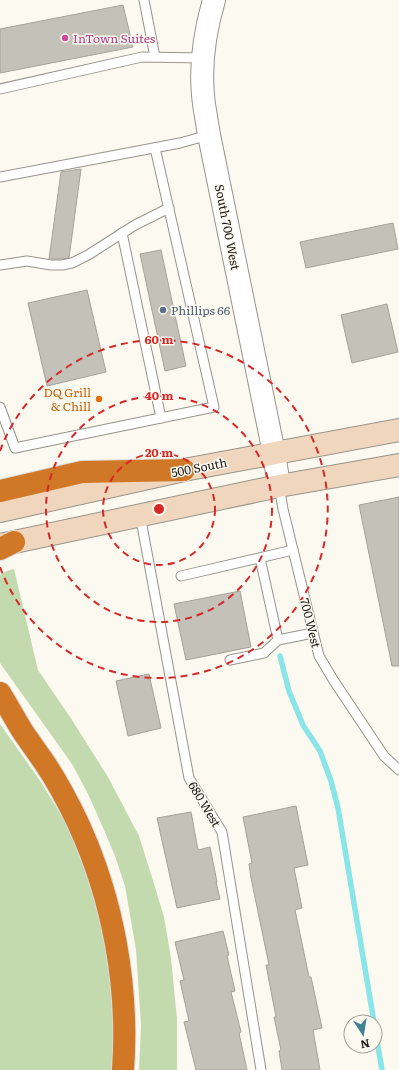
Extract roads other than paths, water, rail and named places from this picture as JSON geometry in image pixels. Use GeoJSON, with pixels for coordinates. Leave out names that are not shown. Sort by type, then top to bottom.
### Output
{"type":"FeatureCollection","features":[{"type":"Feature","properties":{"kind":"highway"},"geometry":{"type":"LineString","coordinates":[[0,491],[82,472],[184,470]]}},
{"type":"Feature","properties":{"kind":"highway"},"geometry":{"type":"LineString","coordinates":[[0,693],[24,733],[44,762],[78,822],[102,886],[111,921],[121,972],[124,1014],[123,1070]]}},
{"type":"Feature","properties":{"kind":"highway"},"geometry":{"type":"LineString","coordinates":[[0,707],[24,733]]}},
{"type":"Feature","properties":{"kind":"main road","name":"500 South"},"geometry":{"type":"LineString","coordinates":[[0,511],[184,470],[399,430]]}},
{"type":"Feature","properties":{"kind":"main road"},"geometry":{"type":"LineString","coordinates":[[5,545],[279,486],[399,465]]}},
{"type":"Feature","properties":{"kind":"street","name":"South 700 West"},"geometry":{"type":"LineString","coordinates":[[214,0],[207,22],[203,58],[203,94],[209,134],[274,453]]}},
{"type":"Feature","properties":{"kind":"street","name":"700 West"},"geometry":{"type":"LineString","coordinates":[[274,453],[279,486]]}},
{"type":"Feature","properties":{"kind":"lane"},"geometry":{"type":"LineString","coordinates":[[144,0],[155,57]]}},
{"type":"Feature","properties":{"kind":"lane"},"geometry":{"type":"LineString","coordinates":[[0,89],[142,57],[203,58]]}},
{"type":"Feature","properties":{"kind":"lane"},"geometry":{"type":"LineString","coordinates":[[0,177],[180,143],[209,134]]}},
{"type":"Feature","properties":{"kind":"lane"},"geometry":{"type":"LineString","coordinates":[[0,407],[15,448],[214,407],[155,148]]}},
{"type":"Feature","properties":{"kind":"lane"},"geometry":{"type":"LineString","coordinates":[[0,265],[26,261],[51,265],[72,263],[135,225],[168,208]]}},
{"type":"Feature","properties":{"kind":"lane"},"geometry":{"type":"LineString","coordinates":[[122,233],[162,418]]}},
{"type":"Feature","properties":{"kind":"lane","name":"700 West"},"geometry":{"type":"LineString","coordinates":[[279,486],[283,509],[319,656],[384,756],[399,770]]}},
{"type":"Feature","properties":{"kind":"lane","name":"680 West"},"geometry":{"type":"LineString","coordinates":[[140,515],[189,778],[222,832],[261,1070]]}},
{"type":"Feature","properties":{"kind":"lane"},"geometry":{"type":"LineString","coordinates":[[181,576],[293,550]]}},
{"type":"Feature","properties":{"kind":"lane"},"geometry":{"type":"LineString","coordinates":[[260,558],[278,640]]}},
{"type":"Feature","properties":{"kind":"lane"},"geometry":{"type":"LineString","coordinates":[[230,660],[264,653],[278,640],[313,633]]}},
{"type":"Feature","properties":{"kind":"waterway"},"geometry":{"type":"LineString","coordinates":[[280,656],[289,691],[303,725],[320,751],[331,781],[338,808],[373,1014]]}},
{"type":"Feature","properties":{"kind":"waterway"},"geometry":{"type":"LineString","coordinates":[[379,1054],[382,1070]]}},
{"type":"Feature","properties":{"kind":"place","name":"InTown Suites"},"geometry":{"type":"Point","coordinates":[65,38]}},
{"type":"Feature","properties":{"kind":"place","name":"Phillips 66"},"geometry":{"type":"Point","coordinates":[163,310]}},
{"type":"Feature","properties":{"kind":"place","name":"DQ Grill & Chill"},"geometry":{"type":"Point","coordinates":[99,399]}}]}
